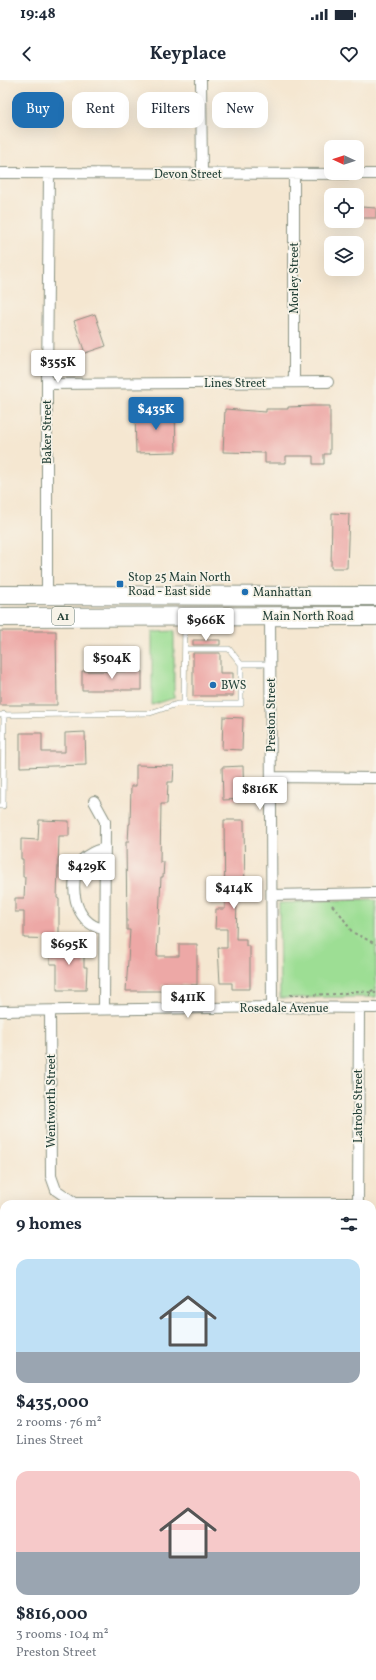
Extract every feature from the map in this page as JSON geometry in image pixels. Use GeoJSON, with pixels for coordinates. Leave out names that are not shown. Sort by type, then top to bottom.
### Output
{"type":"FeatureCollection","features":[{"type":"Feature","properties":{"kind":"highway","name":"Main North Road"},"geometry":{"type":"LineString","coordinates":[[0,595],[376,596]]}},
{"type":"Feature","properties":{"kind":"highway"},"geometry":{"type":"LineString","coordinates":[[270,596],[270,615]]}},
{"type":"Feature","properties":{"kind":"highway","name":"Main North Road"},"geometry":{"type":"LineString","coordinates":[[0,617],[270,615],[376,616]]}},
{"type":"Feature","properties":{"kind":"street"},"geometry":{"type":"LineString","coordinates":[[201,80],[202,174]]}},
{"type":"Feature","properties":{"kind":"street","name":"Devon Street"},"geometry":{"type":"LineString","coordinates":[[0,174],[376,174]]}},
{"type":"Feature","properties":{"kind":"street","name":"Baker Street"},"geometry":{"type":"LineString","coordinates":[[47,595],[46,384],[49,174]]}},
{"type":"Feature","properties":{"kind":"street","name":"Morley Street"},"geometry":{"type":"LineString","coordinates":[[294,174],[294,382]]}},
{"type":"Feature","properties":{"kind":"street","name":"Lines Street"},"geometry":{"type":"LineString","coordinates":[[46,384],[328,382]]}},
{"type":"Feature","properties":{"kind":"street","name":"Preston Street"},"geometry":{"type":"LineString","coordinates":[[270,615],[272,1007]]}},
{"type":"Feature","properties":{"kind":"street"},"geometry":{"type":"LineString","coordinates":[[271,777],[376,778]]}},
{"type":"Feature","properties":{"kind":"street"},"geometry":{"type":"LineString","coordinates":[[94,801],[105,821],[104,1009]]}},
{"type":"Feature","properties":{"kind":"street"},"geometry":{"type":"LineString","coordinates":[[104,929],[92,926],[82,918],[78,910],[76,892],[77,871],[80,864],[90,854],[105,848]]}},
{"type":"Feature","properties":{"kind":"street"},"geometry":{"type":"LineString","coordinates":[[272,895],[376,893]]}},
{"type":"Feature","properties":{"kind":"street","name":"Rosedale Avenue"},"geometry":{"type":"LineString","coordinates":[[0,1010],[50,1011],[272,1007],[376,1008]]}},
{"type":"Feature","properties":{"kind":"street","name":"Latrobe Street"},"geometry":{"type":"LineString","coordinates":[[358,1200],[359,1009]]}},
{"type":"Feature","properties":{"kind":"street","name":"Wentworth Street"},"geometry":{"type":"LineString","coordinates":[[50,1011],[51,1176],[56,1190],[71,1200]]}},
{"type":"Feature","properties":{"kind":"lane"},"geometry":{"type":"LineString","coordinates":[[184,704],[185,616]]}},
{"type":"Feature","properties":{"kind":"lane"},"geometry":{"type":"LineString","coordinates":[[0,806],[3,806],[2,714],[150,713],[177,704],[241,704],[242,664],[229,649],[185,649]]}},
{"type":"Feature","properties":{"kind":"lane"},"geometry":{"type":"LineString","coordinates":[[242,664],[271,664]]}},
{"type":"Feature","properties":{"kind":"path"},"geometry":{"type":"LineString","coordinates":[[332,905],[341,915],[352,932],[376,944]]}},
{"type":"Feature","properties":{"kind":"path"},"geometry":{"type":"LineString","coordinates":[[370,992],[376,988]]}},
{"type":"Feature","properties":{"kind":"path"},"geometry":{"type":"LineString","coordinates":[[285,995],[339,994],[357,991],[376,993]]}},
{"type":"Feature","properties":{"kind":"path"},"geometry":{"type":"LineString","coordinates":[[370,992],[370,997]]}},
{"type":"Feature","properties":{"kind":"green space"},"geometry":{"type":"Polygon","coordinates":[[[174,631],[174,698],[152,705],[152,632],[174,631]]]}},
{"type":"Feature","properties":{"kind":"green space"},"geometry":{"type":"Polygon","coordinates":[[[376,900],[376,997],[280,998],[279,903],[376,900]]]}},
{"type":"Feature","properties":{"kind":"building"},"geometry":{"type":"Polygon","coordinates":[[[364,207],[376,208],[376,218],[364,218],[364,207]]]}},
{"type":"Feature","properties":{"kind":"building"},"geometry":{"type":"Polygon","coordinates":[[[95,314],[106,346],[85,353],[74,321],[95,314]]]}},
{"type":"Feature","properties":{"kind":"building"},"geometry":{"type":"Polygon","coordinates":[[[330,406],[330,454],[324,454],[324,464],[313,464],[313,456],[286,456],[286,463],[265,463],[265,453],[223,452],[225,409],[266,412],[266,409],[288,409],[288,407],[330,406]]]}},
{"type":"Feature","properties":{"kind":"building"},"geometry":{"type":"Polygon","coordinates":[[[175,409],[176,452],[136,453],[135,410],[175,409]]]}},
{"type":"Feature","properties":{"kind":"building"},"geometry":{"type":"Polygon","coordinates":[[[332,513],[349,514],[347,568],[331,568],[332,513]]]}},
{"type":"Feature","properties":{"kind":"building"},"geometry":{"type":"Polygon","coordinates":[[[0,631],[56,631],[57,705],[0,705],[0,631]]]}},
{"type":"Feature","properties":{"kind":"building"},"geometry":{"type":"Polygon","coordinates":[[[193,640],[220,640],[220,645],[193,645],[193,640]]]}},
{"type":"Feature","properties":{"kind":"building","name":"BWS"},"geometry":{"type":"Polygon","coordinates":[[[193,653],[220,653],[220,673],[233,673],[233,696],[193,696],[193,653]]]}},
{"type":"Feature","properties":{"kind":"building"},"geometry":{"type":"Polygon","coordinates":[[[82,671],[142,671],[142,690],[82,690],[82,671]]]}},
{"type":"Feature","properties":{"kind":"building"},"geometry":{"type":"Polygon","coordinates":[[[223,717],[243,718],[242,750],[222,749],[223,717]]]}},
{"type":"Feature","properties":{"kind":"building"},"geometry":{"type":"Polygon","coordinates":[[[85,732],[86,765],[20,767],[20,733],[42,733],[42,752],[65,752],[65,733],[85,732]]]}},
{"type":"Feature","properties":{"kind":"building"},"geometry":{"type":"Polygon","coordinates":[[[136,765],[174,766],[173,782],[168,782],[167,804],[161,804],[160,862],[164,862],[163,877],[161,877],[157,956],[179,956],[179,944],[197,944],[197,985],[162,985],[162,991],[126,991],[130,930],[127,930],[126,842],[128,842],[130,824],[131,786],[136,786],[136,765]]]}},
{"type":"Feature","properties":{"kind":"building"},"geometry":{"type":"Polygon","coordinates":[[[243,766],[244,799],[223,800],[222,767],[243,766]]]}},
{"type":"Feature","properties":{"kind":"building"},"geometry":{"type":"Polygon","coordinates":[[[39,820],[69,821],[69,836],[59,836],[57,898],[59,899],[59,939],[24,938],[24,912],[15,912],[15,898],[24,898],[25,877],[23,877],[23,859],[21,859],[21,839],[38,840],[39,820]]]}},
{"type":"Feature","properties":{"kind":"building"},"geometry":{"type":"Polygon","coordinates":[[[224,820],[244,820],[245,897],[237,897],[236,939],[246,939],[246,946],[250,946],[250,989],[232,989],[232,983],[220,983],[218,948],[227,948],[227,929],[215,929],[216,909],[225,909],[224,820]]]}},
{"type":"Feature","properties":{"kind":"building"},"geometry":{"type":"Polygon","coordinates":[[[50,943],[84,944],[84,967],[87,967],[86,990],[57,990],[57,964],[50,964],[50,943]]]}},
{"type":"Feature","properties":{"kind":"place","name":"Stop 25 Main North Road - East side"},"geometry":{"type":"Point","coordinates":[120,584]}},
{"type":"Feature","properties":{"kind":"place","name":"Manhattan"},"geometry":{"type":"Point","coordinates":[245,592]}},
{"type":"Feature","properties":{"kind":"place","name":"BWS"},"geometry":{"type":"Point","coordinates":[213,685]}}]}
